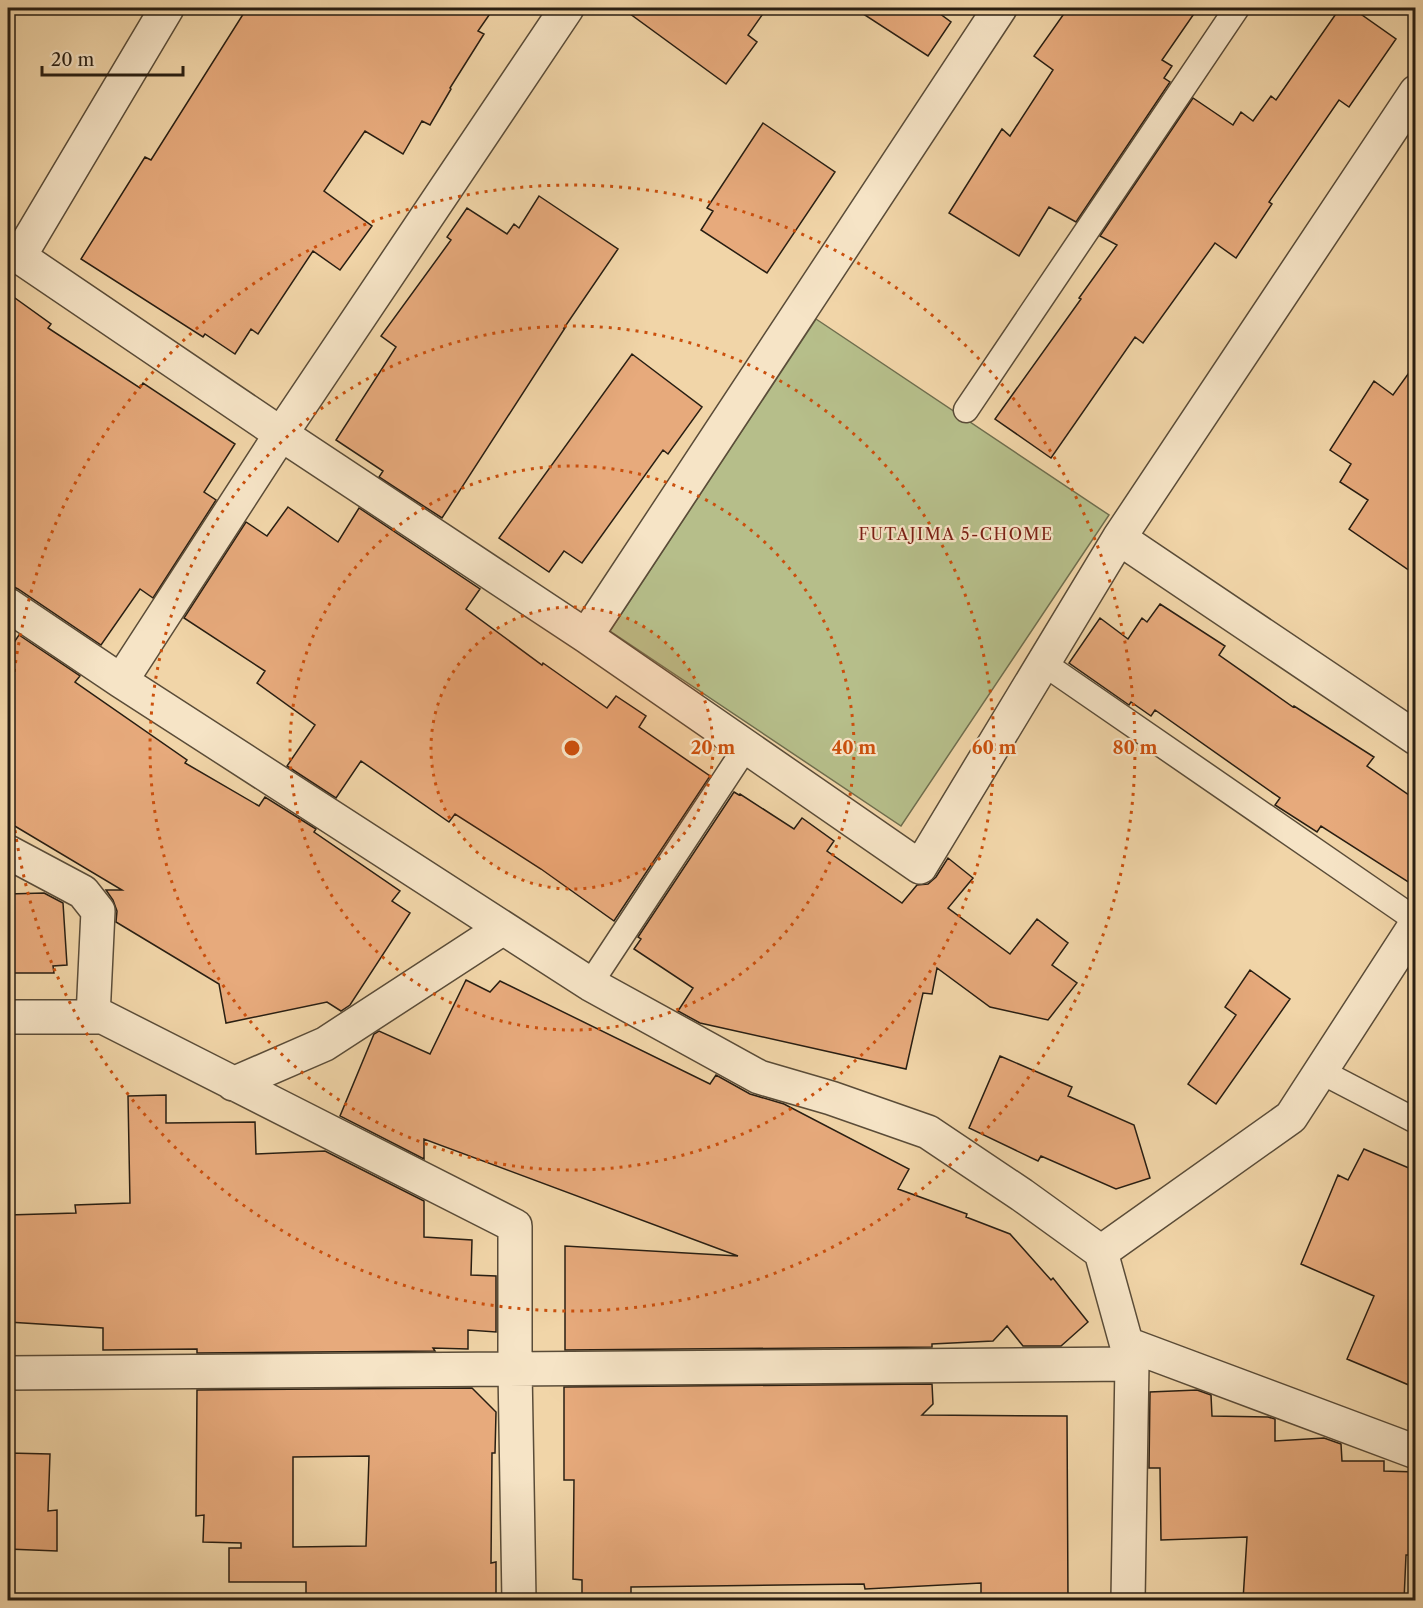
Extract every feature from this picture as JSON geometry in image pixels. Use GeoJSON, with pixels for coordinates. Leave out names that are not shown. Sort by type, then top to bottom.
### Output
{"type":"FeatureCollection","features":[{"type":"Feature","properties":{"kind":"street"},"geometry":{"type":"LineString","coordinates":[[167,8],[13,253],[586,636],[920,867],[1119,538],[1416,92]]}},
{"type":"Feature","properties":{"kind":"street"},"geometry":{"type":"LineString","coordinates":[[122,681],[281,434],[567,8]]}},
{"type":"Feature","properties":{"kind":"street"},"geometry":{"type":"LineString","coordinates":[[586,636],[1000,8]]}},
{"type":"Feature","properties":{"kind":"street"},"geometry":{"type":"LineString","coordinates":[[1119,538],[1416,738]]}},
{"type":"Feature","properties":{"kind":"street"},"geometry":{"type":"LineString","coordinates":[[8,605],[590,984],[759,1077],[831,1098],[928,1132],[1022,1195],[1101,1252],[1130,1354],[1128,1600]]}},
{"type":"Feature","properties":{"kind":"street"},"geometry":{"type":"LineString","coordinates":[[8,852],[83,892],[98,911],[93,1017]]}},
{"type":"Feature","properties":{"kind":"street"},"geometry":{"type":"LineString","coordinates":[[1101,1252],[1291,1117],[1416,922]]}},
{"type":"Feature","properties":{"kind":"street"},"geometry":{"type":"LineString","coordinates":[[234,1084],[325,1044],[503,928]]}},
{"type":"Feature","properties":{"kind":"street"},"geometry":{"type":"LineString","coordinates":[[8,1017],[102,1017],[515,1226],[519,1600]]}},
{"type":"Feature","properties":{"kind":"street"},"geometry":{"type":"LineString","coordinates":[[8,1372],[515,1369],[1130,1354],[1416,1452]]}},
{"type":"Feature","properties":{"kind":"lane"},"geometry":{"type":"LineString","coordinates":[[966,410],[1237,8]]}},
{"type":"Feature","properties":{"kind":"lane"},"geometry":{"type":"LineString","coordinates":[[1043,663],[1416,922]]}},
{"type":"Feature","properties":{"kind":"lane"},"geometry":{"type":"LineString","coordinates":[[590,984],[746,747]]}},
{"type":"Feature","properties":{"kind":"lane"},"geometry":{"type":"LineString","coordinates":[[1320,1071],[1416,1121]]}},
{"type":"Feature","properties":{"kind":"green space"},"geometry":{"type":"Polygon","coordinates":[[[816,319],[1109,515],[901,826],[610,631],[816,319]]]}},
{"type":"Feature","properties":{"kind":"building"},"geometry":{"type":"Polygon","coordinates":[[[247,8],[494,8],[478,31],[484,34],[430,125],[422,121],[403,154],[365,131],[324,191],[372,226],[340,270],[313,251],[258,334],[251,329],[235,354],[205,334],[203,337],[81,259],[145,157],[151,160],[247,8]]]}},
{"type":"Feature","properties":{"kind":"building"},"geometry":{"type":"Polygon","coordinates":[[[622,8],[767,8],[748,35],[757,42],[726,84],[622,8]]]}},
{"type":"Feature","properties":{"kind":"building"},"geometry":{"type":"Polygon","coordinates":[[[854,8],[932,8],[951,22],[928,56],[854,8]]]}},
{"type":"Feature","properties":{"kind":"building"},"geometry":{"type":"Polygon","coordinates":[[[1068,8],[1198,8],[1162,60],[1172,66],[1164,78],[1170,82],[1076,222],[1049,207],[1019,256],[949,213],[1002,129],[1010,136],[1053,70],[1034,56],[1068,8]]]}},
{"type":"Feature","properties":{"kind":"building"},"geometry":{"type":"Polygon","coordinates":[[[1340,8],[1352,8],[1396,39],[1349,107],[1339,100],[1269,202],[1272,204],[1236,258],[1215,243],[1143,343],[1135,337],[1051,458],[995,419],[1117,245],[1100,236],[1193,98],[1233,125],[1241,112],[1253,121],[1271,96],[1276,100],[1340,8]]]}},
{"type":"Feature","properties":{"kind":"building"},"geometry":{"type":"Polygon","coordinates":[[[763,123],[835,172],[767,273],[701,230],[713,211],[707,208],[763,123]]]}},
{"type":"Feature","properties":{"kind":"building"},"geometry":{"type":"Polygon","coordinates":[[[539,196],[618,249],[564,328],[442,518],[379,477],[383,471],[336,440],[396,347],[381,336],[451,240],[447,237],[467,208],[507,234],[514,224],[519,228],[539,196]]]}},
{"type":"Feature","properties":{"kind":"building"},"geometry":{"type":"Polygon","coordinates":[[[8,293],[51,324],[48,328],[140,388],[143,383],[235,444],[204,492],[216,500],[153,598],[140,589],[101,645],[8,584],[8,293]]]}},
{"type":"Feature","properties":{"kind":"building"},"geometry":{"type":"Polygon","coordinates":[[[632,354],[702,407],[668,454],[663,450],[582,563],[564,551],[549,572],[499,538],[632,354]]]}},
{"type":"Feature","properties":{"kind":"building"},"geometry":{"type":"Polygon","coordinates":[[[1416,363],[1416,575],[1349,529],[1368,500],[1340,482],[1351,464],[1330,450],[1374,381],[1393,395],[1416,363]]]}},
{"type":"Feature","properties":{"kind":"building"},"geometry":{"type":"Polygon","coordinates":[[[288,507],[338,542],[359,508],[480,589],[466,609],[542,665],[543,663],[607,708],[616,696],[646,716],[639,727],[710,776],[614,921],[541,869],[455,814],[449,822],[361,761],[336,798],[287,766],[315,725],[257,683],[265,671],[184,618],[246,522],[267,536],[288,507]]]}},
{"type":"Feature","properties":{"kind":"building"},"geometry":{"type":"Polygon","coordinates":[[[1160,604],[1225,646],[1219,655],[1293,707],[1374,757],[1367,766],[1416,800],[1416,887],[1321,826],[1317,832],[1275,805],[1280,798],[1155,710],[1151,716],[1131,702],[1129,705],[1069,663],[1100,618],[1128,639],[1142,618],[1147,622],[1160,604]]]}},
{"type":"Feature","properties":{"kind":"building"},"geometry":{"type":"Polygon","coordinates":[[[19,635],[80,676],[75,682],[187,760],[185,763],[259,806],[265,797],[316,829],[314,832],[400,891],[392,901],[410,913],[350,1005],[341,1011],[327,1002],[226,1023],[219,984],[116,922],[117,911],[106,890],[122,890],[8,822],[8,651],[19,635]]]}},
{"type":"Feature","properties":{"kind":"building"},"geometry":{"type":"Polygon","coordinates":[[[734,792],[794,829],[802,818],[834,841],[827,851],[902,903],[917,885],[928,884],[936,877],[948,858],[973,878],[948,908],[1010,954],[1037,919],[1068,943],[1052,965],[1077,983],[1048,1020],[990,1007],[937,968],[932,994],[923,993],[906,1069],[700,1023],[678,1011],[693,988],[634,949],[641,939],[638,937],[734,792]]]}},
{"type":"Feature","properties":{"kind":"building"},"geometry":{"type":"Polygon","coordinates":[[[44,893],[63,903],[67,965],[53,966],[54,973],[8,973],[8,894],[44,893]]]}},
{"type":"Feature","properties":{"kind":"building"},"geometry":{"type":"Polygon","coordinates":[[[1250,970],[1290,999],[1216,1104],[1188,1084],[1236,1015],[1225,1007],[1250,970]]]}},
{"type":"Feature","properties":{"kind":"building"},"geometry":{"type":"Polygon","coordinates":[[[466,980],[490,992],[500,981],[710,1084],[716,1075],[750,1094],[784,1104],[909,1169],[898,1189],[967,1214],[966,1217],[1010,1234],[1051,1280],[1053,1278],[1088,1322],[1061,1346],[1023,1346],[1007,1326],[993,1341],[932,1344],[932,1347],[565,1350],[565,1246],[738,1256],[424,1139],[424,1159],[340,1116],[374,1034],[379,1031],[430,1054],[466,980]]]}},
{"type":"Feature","properties":{"kind":"building"},"geometry":{"type":"Polygon","coordinates":[[[1000,1056],[1072,1087],[1068,1096],[1134,1125],[1150,1178],[1116,1189],[1041,1156],[1038,1161],[969,1128],[1000,1056]]]}},
{"type":"Feature","properties":{"kind":"building"},"geometry":{"type":"Polygon","coordinates":[[[166,1095],[166,1123],[255,1122],[256,1154],[325,1151],[424,1201],[424,1237],[472,1240],[471,1275],[496,1276],[496,1332],[468,1330],[468,1349],[197,1353],[197,1349],[103,1350],[103,1328],[8,1322],[8,1215],[76,1213],[75,1205],[130,1203],[128,1096],[166,1095]]]}},
{"type":"Feature","properties":{"kind":"building"},"geometry":{"type":"Polygon","coordinates":[[[1364,1149],[1416,1171],[1416,1388],[1347,1359],[1374,1296],[1301,1264],[1338,1175],[1348,1180],[1364,1149]]]}},
{"type":"Feature","properties":{"kind":"building"},"geometry":{"type":"Polygon","coordinates":[[[932,1384],[933,1404],[922,1415],[1067,1416],[1068,1600],[981,1600],[981,1583],[865,1589],[864,1584],[631,1587],[631,1598],[582,1599],[582,1580],[573,1579],[574,1480],[564,1480],[564,1387],[932,1384]]]}},
{"type":"Feature","properties":{"kind":"building"},"geometry":{"type":"Polygon","coordinates":[[[472,1388],[496,1412],[495,1453],[492,1453],[491,1563],[496,1562],[496,1600],[306,1600],[306,1582],[229,1582],[229,1548],[241,1548],[241,1543],[203,1542],[204,1515],[196,1516],[197,1390],[472,1388]],[[369,1456],[293,1457],[293,1547],[366,1546],[369,1456]]]}},
{"type":"Feature","properties":{"kind":"building"},"geometry":{"type":"Polygon","coordinates":[[[1197,1390],[1211,1395],[1212,1416],[1275,1419],[1275,1441],[1324,1438],[1341,1444],[1342,1461],[1384,1461],[1384,1471],[1416,1472],[1416,1555],[1406,1555],[1404,1600],[1243,1600],[1247,1537],[1161,1540],[1160,1468],[1149,1468],[1150,1392],[1197,1390]]]}},
{"type":"Feature","properties":{"kind":"building"},"geometry":{"type":"Polygon","coordinates":[[[8,1453],[50,1454],[48,1511],[57,1510],[57,1551],[8,1549],[8,1453]]]}},
{"type":"Feature","properties":{"kind":"district","name":"FUTAJIMA 5-CHOME"},"geometry":{"type":"Point","coordinates":[956,534]}}]}
